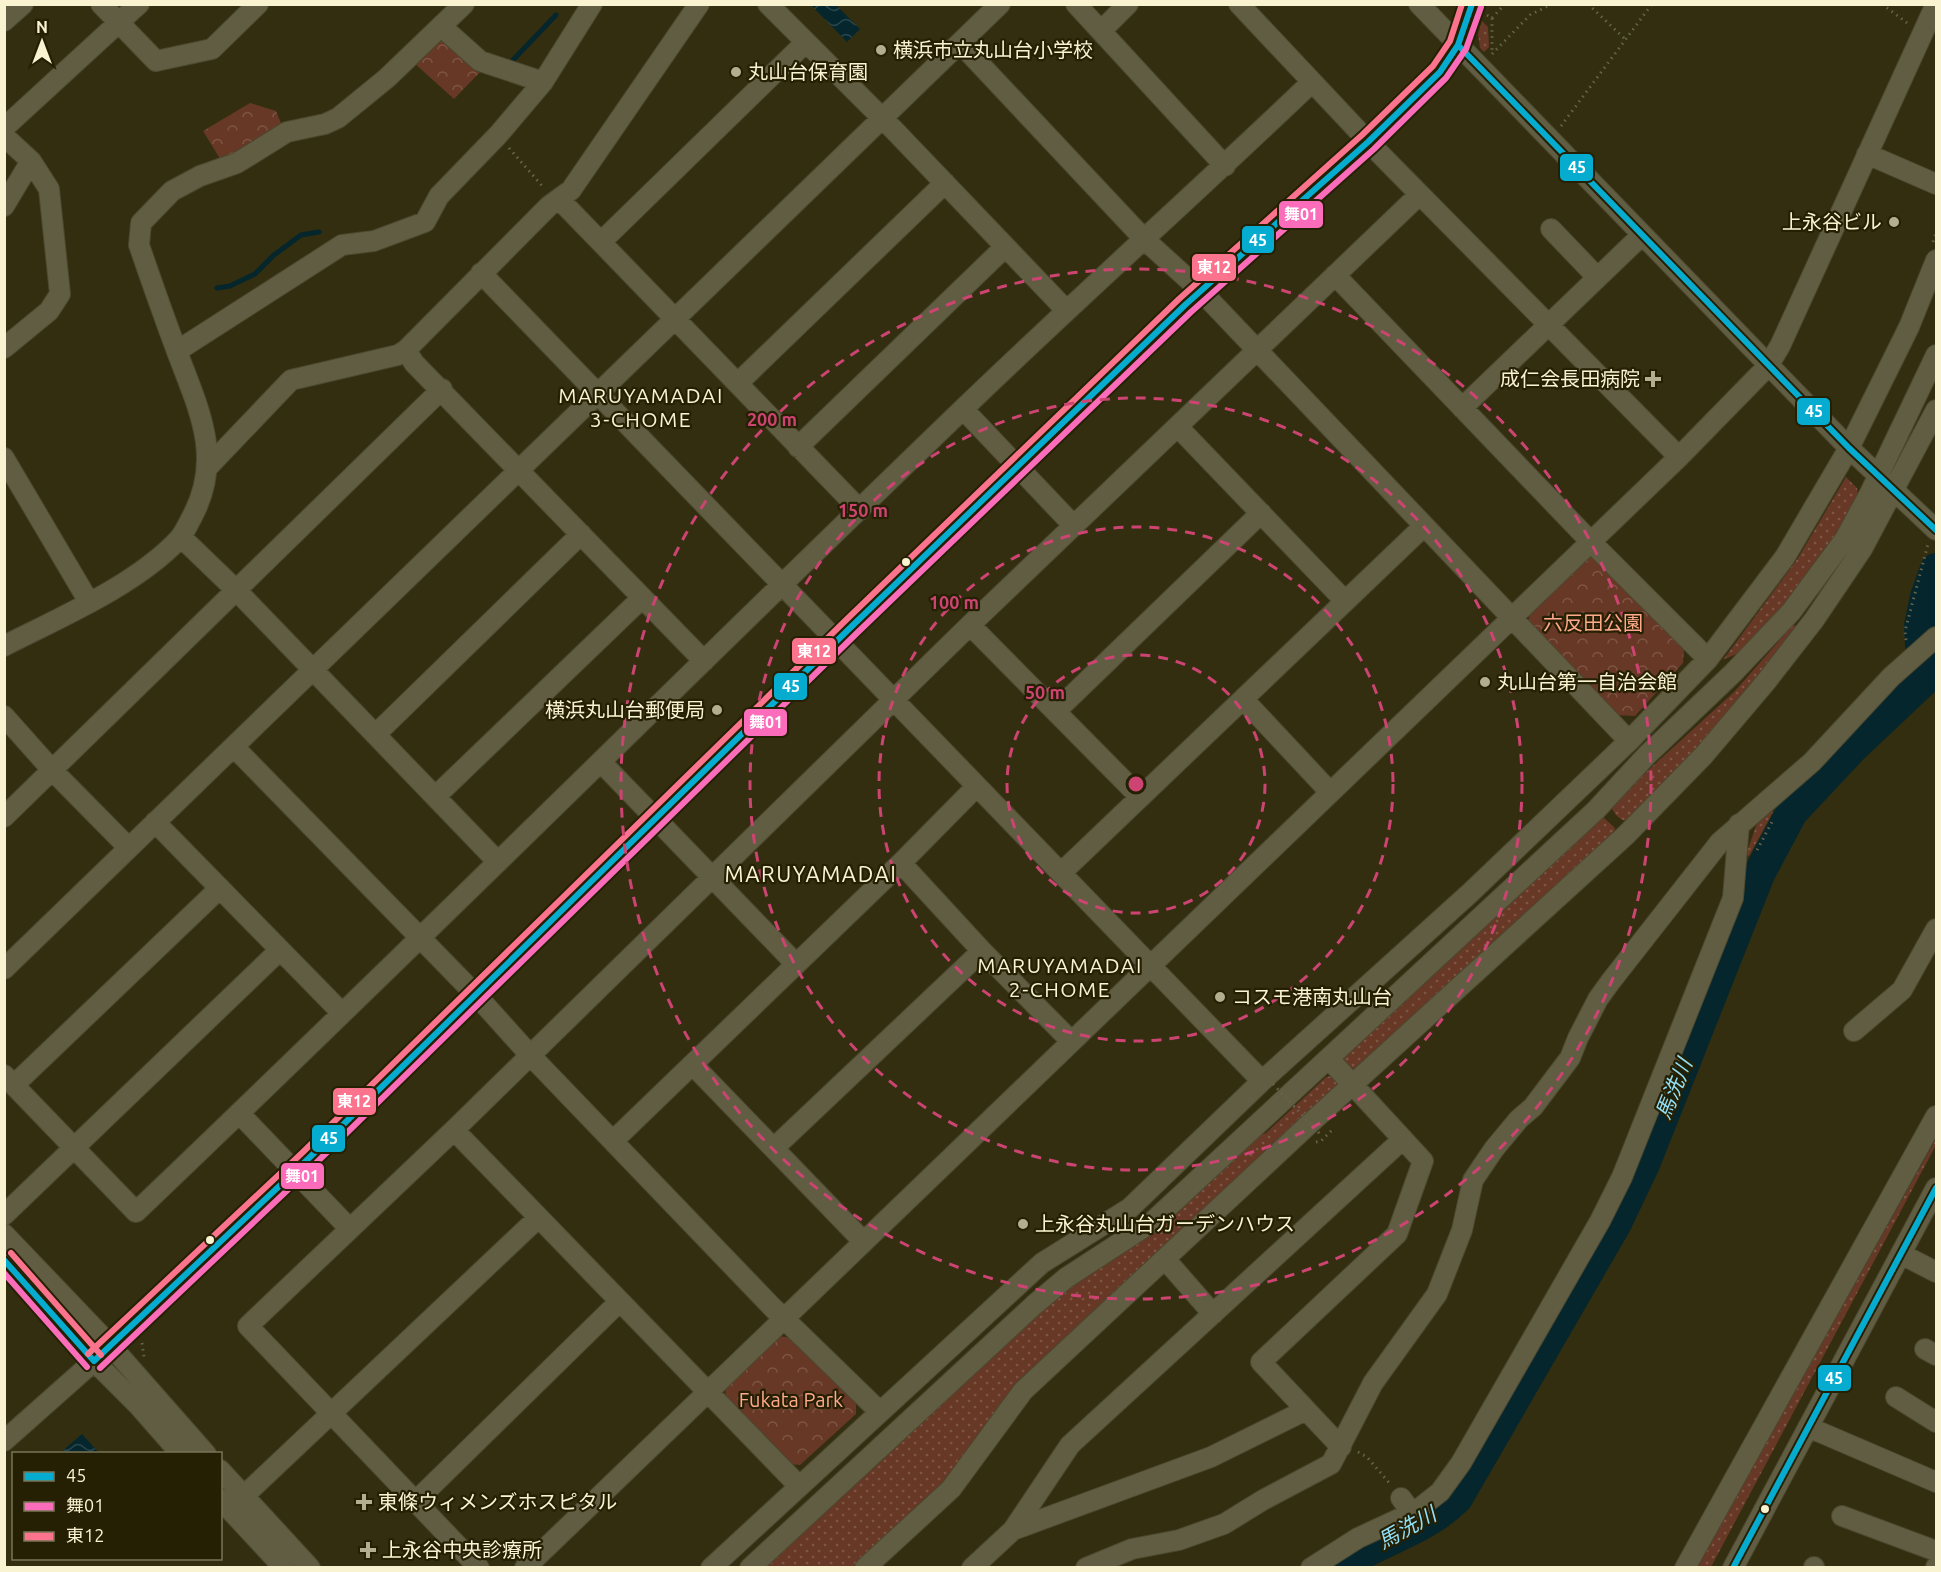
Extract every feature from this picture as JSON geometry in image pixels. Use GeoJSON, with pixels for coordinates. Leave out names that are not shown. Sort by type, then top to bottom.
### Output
{"type":"FeatureCollection","features":[{"type":"Feature","properties":{"kind":"street"},"geometry":{"type":"LineString","coordinates":[[4,21],[22,4]]}},
{"type":"Feature","properties":{"kind":"street"},"geometry":{"type":"LineString","coordinates":[[101,4],[156,61],[212,49],[258,4]]}},
{"type":"Feature","properties":{"kind":"street"},"geometry":{"type":"LineString","coordinates":[[4,128],[140,4]]}},
{"type":"Feature","properties":{"kind":"street"},"geometry":{"type":"LineString","coordinates":[[4,646],[89,602],[155,561],[181,537],[200,501],[207,468],[207,440],[200,411],[139,245],[141,224],[172,192],[200,176],[237,163],[287,132],[325,124],[339,118],[387,78],[464,4]]}},
{"type":"Feature","properties":{"kind":"street"},"geometry":{"type":"LineString","coordinates":[[177,351],[342,245],[374,241],[425,222],[439,196],[498,135],[543,82],[592,4]]}},
{"type":"Feature","properties":{"kind":"street"},"geometry":{"type":"LineString","coordinates":[[207,468],[291,380],[398,355],[406,350],[549,206],[571,190],[699,4]]}},
{"type":"Feature","properties":{"kind":"street"},"geometry":{"type":"LineString","coordinates":[[768,4],[945,183],[1066,310]]}},
{"type":"Feature","properties":{"kind":"street"},"geometry":{"type":"LineString","coordinates":[[4,969],[1000,4]]}},
{"type":"Feature","properties":{"kind":"street"},"geometry":{"type":"LineString","coordinates":[[1076,4],[1224,166]]}},
{"type":"Feature","properties":{"kind":"street"},"geometry":{"type":"LineString","coordinates":[[1101,31],[1128,4]]}},
{"type":"Feature","properties":{"kind":"street"},"geometry":{"type":"LineString","coordinates":[[1239,4],[1419,195],[1678,457]]}},
{"type":"Feature","properties":{"kind":"street"},"geometry":{"type":"LineString","coordinates":[[1419,4],[1458,45],[1486,61],[1642,235],[1849,448],[1936,530]]}},
{"type":"Feature","properties":{"kind":"street"},"geometry":{"type":"LineString","coordinates":[[525,1568],[1678,457],[1768,366],[1780,346],[1867,154],[1911,30],[1936,4]]}},
{"type":"Feature","properties":{"kind":"street"},"geometry":{"type":"LineString","coordinates":[[4,1441],[111,1346],[476,996],[837,641],[1200,290],[1368,142],[1440,72],[1458,45],[1472,5]]}},
{"type":"Feature","properties":{"kind":"street"},"geometry":{"type":"LineString","coordinates":[[442,27],[480,61],[543,82]]}},
{"type":"Feature","properties":{"kind":"street"},"geometry":{"type":"LineString","coordinates":[[602,242],[805,43]]}},
{"type":"Feature","properties":{"kind":"street"},"geometry":{"type":"LineString","coordinates":[[960,43],[1144,240],[1200,290],[1629,741]]}},
{"type":"Feature","properties":{"kind":"street"},"geometry":{"type":"LineString","coordinates":[[220,888],[9,1080],[136,1212],[1066,310],[1312,82]]}},
{"type":"Feature","properties":{"kind":"street"},"geometry":{"type":"LineString","coordinates":[[4,136],[31,161],[49,189],[60,294],[49,311],[4,348]]}},
{"type":"Feature","properties":{"kind":"street"},"geometry":{"type":"LineString","coordinates":[[1867,154],[1936,184]]}},
{"type":"Feature","properties":{"kind":"street"},"geometry":{"type":"LineString","coordinates":[[4,206],[31,161]]}},
{"type":"Feature","properties":{"kind":"street"},"geometry":{"type":"LineString","coordinates":[[738,383],[945,183]]}},
{"type":"Feature","properties":{"kind":"street"},"geometry":{"type":"LineString","coordinates":[[478,1568],[248,1326],[454,1130],[970,625],[1419,195]]}},
{"type":"Feature","properties":{"kind":"street"},"geometry":{"type":"LineString","coordinates":[[559,199],[860,510]]}},
{"type":"Feature","properties":{"kind":"street"},"geometry":{"type":"LineString","coordinates":[[1551,229],[1597,277]]}},
{"type":"Feature","properties":{"kind":"street"},"geometry":{"type":"LineString","coordinates":[[1462,408],[1642,235]]}},
{"type":"Feature","properties":{"kind":"street"},"geometry":{"type":"LineString","coordinates":[[798,447],[1005,248]]}},
{"type":"Feature","properties":{"kind":"street"},"geometry":{"type":"LineString","coordinates":[[711,1568],[1042,1263],[1130,1209],[1470,893],[1629,741],[1708,659],[1785,557],[1849,448],[1909,327],[1936,260]]}},
{"type":"Feature","properties":{"kind":"street"},"geometry":{"type":"LineString","coordinates":[[481,273],[1150,965],[1268,1083]]}},
{"type":"Feature","properties":{"kind":"street"},"geometry":{"type":"LineString","coordinates":[[1335,275],[1590,541],[1708,659]]}},
{"type":"Feature","properties":{"kind":"street"},"geometry":{"type":"LineString","coordinates":[[406,350],[414,363],[442,389],[704,662]]}},
{"type":"Feature","properties":{"kind":"street"},"geometry":{"type":"LineString","coordinates":[[750,1568],[1034,1305],[1066,1278],[1152,1222],[1286,1095],[1329,1059],[1596,810],[1647,755],[1733,673],[1791,612],[1845,539],[1936,355]]}},
{"type":"Feature","properties":{"kind":"street"},"geometry":{"type":"LineString","coordinates":[[4,817],[442,389]]}},
{"type":"Feature","properties":{"kind":"street"},"geometry":{"type":"LineString","coordinates":[[963,409],[1074,526]]}},
{"type":"Feature","properties":{"kind":"street"},"geometry":{"type":"LineString","coordinates":[[874,1564],[951,1489],[1023,1391],[1626,835],[1704,755],[1766,682],[1814,620],[1862,549],[1936,410]]}},
{"type":"Feature","properties":{"kind":"street"},"geometry":{"type":"LineString","coordinates":[[1178,427],[1345,601]]}},
{"type":"Feature","properties":{"kind":"street"},"geometry":{"type":"LineString","coordinates":[[4,458],[89,602]]}},
{"type":"Feature","properties":{"kind":"street"},"geometry":{"type":"LineString","coordinates":[[1056,711],[1261,513]]}},
{"type":"Feature","properties":{"kind":"street"},"geometry":{"type":"LineString","coordinates":[[1061,873],[1424,526]]}},
{"type":"Feature","properties":{"kind":"street"},"geometry":{"type":"LineString","coordinates":[[376,734],[581,534]]}},
{"type":"Feature","properties":{"kind":"street"},"geometry":{"type":"LineString","coordinates":[[181,537],[237,591],[498,862]]}},
{"type":"Feature","properties":{"kind":"street"},"geometry":{"type":"LineString","coordinates":[[436,796],[642,598]]}},
{"type":"Feature","properties":{"kind":"street"},"geometry":{"type":"LineString","coordinates":[[970,625],[1140,797]]}},
{"type":"Feature","properties":{"kind":"street"},"geometry":{"type":"LineString","coordinates":[[1086,1568],[1132,1549],[1179,1540],[1224,1524],[1263,1500],[1331,1464],[1345,1446],[1373,1383],[1437,1294],[1462,1230],[1473,1180],[1494,1149],[1519,1119],[1533,1107],[1570,1058],[1598,999],[1611,981],[1720,842],[1812,762],[1891,677],[1935,640]]}},
{"type":"Feature","properties":{"kind":"street"},"geometry":{"type":"LineString","coordinates":[[1242,699],[1330,792]]}},
{"type":"Feature","properties":{"kind":"street"},"geometry":{"type":"LineString","coordinates":[[4,716],[53,771],[129,848]]}},
{"type":"Feature","properties":{"kind":"street"},"geometry":{"type":"LineString","coordinates":[[234,747],[476,996],[783,1318],[879,1411]]}},
{"type":"Feature","properties":{"kind":"street"},"geometry":{"type":"LineString","coordinates":[[601,762],[796,963]]}},
{"type":"Feature","properties":{"kind":"street"},"geometry":{"type":"LineString","coordinates":[[613,1141],[901,863],[977,786]]}},
{"type":"Feature","properties":{"kind":"street"},"geometry":{"type":"LineString","coordinates":[[155,822],[342,1013]]}},
{"type":"Feature","properties":{"kind":"street"},"geometry":{"type":"LineString","coordinates":[[1311,1568],[1407,1506],[1440,1492],[1461,1463],[1594,1231],[1622,1177],[1733,898],[1739,824]]}},
{"type":"Feature","properties":{"kind":"street"},"geometry":{"type":"LineString","coordinates":[[901,863],[982,951],[1071,1041]]}},
{"type":"Feature","properties":{"kind":"street"},"geometry":{"type":"LineString","coordinates":[[1854,1031],[1902,990],[1936,929]]}},
{"type":"Feature","properties":{"kind":"street"},"geometry":{"type":"LineString","coordinates":[[4,1215],[280,950]]}},
{"type":"Feature","properties":{"kind":"street"},"geometry":{"type":"LineString","coordinates":[[774,1148],[982,951]]}},
{"type":"Feature","properties":{"kind":"street"},"geometry":{"type":"LineString","coordinates":[[1329,1059],[1423,1161],[1396,1234],[1260,1362],[1306,1410],[1345,1446]]}},
{"type":"Feature","properties":{"kind":"street"},"geometry":{"type":"LineString","coordinates":[[693,1065],[863,1241]]}},
{"type":"Feature","properties":{"kind":"street"},"geometry":{"type":"LineString","coordinates":[[239,1113],[350,1229]]}},
{"type":"Feature","properties":{"kind":"street"},"geometry":{"type":"LineString","coordinates":[[1684,1568],[1936,1116]]}},
{"type":"Feature","properties":{"kind":"street"},"geometry":{"type":"LineString","coordinates":[[454,1130],[799,1486]]}},
{"type":"Feature","properties":{"kind":"street"},"geometry":{"type":"LineString","coordinates":[[972,1568],[1013,1530],[1070,1445],[1403,1138]]}},
{"type":"Feature","properties":{"kind":"street"},"geometry":{"type":"LineString","coordinates":[[1733,1568],[1936,1188]]}},
{"type":"Feature","properties":{"kind":"street"},"geometry":{"type":"LineString","coordinates":[[231,1502],[331,1414],[538,1218]]}},
{"type":"Feature","properties":{"kind":"street"},"geometry":{"type":"LineString","coordinates":[[4,1234],[111,1346],[204,1452]]}},
{"type":"Feature","properties":{"kind":"street"},"geometry":{"type":"LineString","coordinates":[[1901,1254],[1936,1272]]}},
{"type":"Feature","properties":{"kind":"street"},"geometry":{"type":"LineString","coordinates":[[4,1259],[94,1361],[138,1405],[179,1452]]}},
{"type":"Feature","properties":{"kind":"street"},"geometry":{"type":"LineString","coordinates":[[1165,1259],[1213,1314]]}},
{"type":"Feature","properties":{"kind":"street"},"geometry":{"type":"LineString","coordinates":[[415,1502],[619,1302]]}},
{"type":"Feature","properties":{"kind":"street"},"geometry":{"type":"LineString","coordinates":[[1896,1398],[1936,1422]]}},
{"type":"Feature","properties":{"kind":"street"},"geometry":{"type":"LineString","coordinates":[[1013,1530],[1211,1457],[1306,1410]]}},
{"type":"Feature","properties":{"kind":"street"},"geometry":{"type":"LineString","coordinates":[[1809,1427],[1936,1482]]}},
{"type":"Feature","properties":{"kind":"street"},"geometry":{"type":"LineString","coordinates":[[222,1476],[231,1502],[284,1568]]}},
{"type":"Feature","properties":{"kind":"street"},"geometry":{"type":"LineString","coordinates":[[231,1502],[310,1568]]}},
{"type":"Feature","properties":{"kind":"street"},"geometry":{"type":"LineString","coordinates":[[1842,1516],[1936,1551]]}},
{"type":"Feature","properties":{"kind":"path"},"geometry":{"type":"LineString","coordinates":[[1486,61],[1492,18],[1505,4]]}},
{"type":"Feature","properties":{"kind":"path"},"geometry":{"type":"LineString","coordinates":[[1486,61],[1530,15],[1552,4]]}},
{"type":"Feature","properties":{"kind":"path"},"geometry":{"type":"LineString","coordinates":[[1588,4],[1626,40]]}},
{"type":"Feature","properties":{"kind":"path"},"geometry":{"type":"LineString","coordinates":[[1558,130],[1652,4]]}},
{"type":"Feature","properties":{"kind":"path"},"geometry":{"type":"LineString","coordinates":[[1882,4],[1911,30]]}},
{"type":"Feature","properties":{"kind":"path"},"geometry":{"type":"LineString","coordinates":[[1472,5],[1492,18]]}},
{"type":"Feature","properties":{"kind":"path"},"geometry":{"type":"LineString","coordinates":[[1910,17],[1911,30]]}},
{"type":"Feature","properties":{"kind":"path"},"geometry":{"type":"LineString","coordinates":[[498,135],[548,193],[559,199]]}},
{"type":"Feature","properties":{"kind":"path"},"geometry":{"type":"LineString","coordinates":[[1268,1083],[1321,1135]]}},
{"type":"Feature","properties":{"kind":"path"},"geometry":{"type":"LineString","coordinates":[[1345,1446],[1367,1457],[1407,1506]]}},
{"type":"Feature","properties":{"kind":"green space"},"geometry":{"type":"Polygon","coordinates":[[[1482,21],[1488,27],[1489,47],[1484,52],[1480,48],[1478,34],[1482,21]]]}},
{"type":"Feature","properties":{"kind":"green space"},"geometry":{"type":"Polygon","coordinates":[[[443,36],[482,70],[454,99],[413,62],[443,36]]]}},
{"type":"Feature","properties":{"kind":"green space"},"geometry":{"type":"Polygon","coordinates":[[[250,103],[276,111],[283,128],[222,162],[203,131],[250,103]]]}},
{"type":"Feature","properties":{"kind":"green space"},"geometry":{"type":"Polygon","coordinates":[[[1846,477],[1857,488],[1858,496],[1826,550],[1776,615],[1741,652],[1723,660],[1798,558],[1846,477]]]}},
{"type":"Feature","properties":{"kind":"green space","name":"六反田公園"},"geometry":{"type":"Polygon","coordinates":[[[1589,556],[1600,557],[1684,648],[1683,663],[1635,716],[1615,715],[1527,625],[1531,610],[1589,556]]]}},
{"type":"Feature","properties":{"kind":"green space"},"geometry":{"type":"Polygon","coordinates":[[[1793,625],[1798,629],[1691,757],[1626,821],[1618,817],[1611,804],[1734,692],[1793,625]]]}},
{"type":"Feature","properties":{"kind":"green space"},"geometry":{"type":"Polygon","coordinates":[[[1769,809],[1773,812],[1749,856],[1746,855],[1756,826],[1769,809]]]}},
{"type":"Feature","properties":{"kind":"green space"},"geometry":{"type":"Polygon","coordinates":[[[1599,817],[1603,817],[1615,828],[1614,833],[1357,1068],[1351,1069],[1342,1059],[1342,1055],[1599,817]]]}},
{"type":"Feature","properties":{"kind":"green space"},"geometry":{"type":"Polygon","coordinates":[[[1332,1076],[1338,1083],[1337,1089],[941,1484],[853,1567],[757,1568],[959,1379],[1250,1139],[1266,1133],[1326,1077],[1332,1076]]]}},
{"type":"Feature","properties":{"kind":"green space"},"geometry":{"type":"Polygon","coordinates":[[[1936,1139],[1936,1145],[1711,1567],[1696,1568],[1936,1139]]]}},
{"type":"Feature","properties":{"kind":"green space","name":"Fukata Park"},"geometry":{"type":"Polygon","coordinates":[[[777,1336],[796,1338],[856,1399],[856,1414],[800,1465],[787,1464],[726,1401],[725,1386],[777,1336]]]}},
{"type":"Feature","properties":{"kind":"water"},"geometry":{"type":"Polygon","coordinates":[[[811,5],[836,5],[860,29],[847,42],[811,5]]]}},
{"type":"Feature","properties":{"kind":"water"},"geometry":{"type":"Polygon","coordinates":[[[82,1434],[98,1452],[61,1452],[82,1434]]]}},
{"type":"Feature","properties":{"kind":"waterway"},"geometry":{"type":"LineString","coordinates":[[513,60],[556,15]]}},
{"type":"Feature","properties":{"kind":"waterway"},"geometry":{"type":"LineString","coordinates":[[217,288],[230,286],[255,274],[274,255],[301,235],[319,232]]}},
{"type":"Feature","properties":{"kind":"waterway","name":"馬洗川"},"geometry":{"type":"LineString","coordinates":[[1338,1568],[1368,1550],[1429,1520],[1457,1498],[1616,1223],[1644,1164],[1759,874],[1792,812],[1854,746],[1923,681],[1920,626],[1926,597],[1936,569]]}},
{"type":"Feature","properties":{"kind":"transit line","name":"東12"},"geometry":{"type":"LineString","coordinates":[[88,1354],[302,1153],[845,621],[1179,299],[1362,135],[1433,66],[1450,41],[1462,4]]}},
{"type":"Feature","properties":{"kind":"transit line","name":"45"},"geometry":{"type":"LineString","coordinates":[[94,1361],[308,1159],[851,627],[1185,305],[1368,142],[1440,72],[1458,45],[1472,4]]}},
{"type":"Feature","properties":{"kind":"transit line","name":"舞01"},"geometry":{"type":"LineString","coordinates":[[100,1368],[314,1165],[857,633],[1191,312],[1374,149],[1446,78],[1466,49],[1481,7]]}},
{"type":"Feature","properties":{"kind":"transit line","name":"45"},"geometry":{"type":"LineString","coordinates":[[1458,45],[1849,448],[1936,530]]}},
{"type":"Feature","properties":{"kind":"transit line","name":"45"},"geometry":{"type":"LineString","coordinates":[[1733,1568],[1936,1188]]}},
{"type":"Feature","properties":{"kind":"transit line","name":"東12"},"geometry":{"type":"LineString","coordinates":[[11,1253],[101,1355]]}},
{"type":"Feature","properties":{"kind":"transit line","name":"45"},"geometry":{"type":"LineString","coordinates":[[4,1260],[94,1361]]}},
{"type":"Feature","properties":{"kind":"transit line","name":"舞01"},"geometry":{"type":"LineString","coordinates":[[4,1273],[87,1367]]}},
{"type":"Feature","properties":{"kind":"place","name":"横浜市立丸山台小学校"},"geometry":{"type":"Point","coordinates":[881,50]}},
{"type":"Feature","properties":{"kind":"place","name":"丸山台保育園"},"geometry":{"type":"Point","coordinates":[736,72]}},
{"type":"Feature","properties":{"kind":"place","name":"上永谷ビル"},"geometry":{"type":"Point","coordinates":[1894,222]}},
{"type":"Feature","properties":{"kind":"place","name":"成仁会長田病院"},"geometry":{"type":"Point","coordinates":[1653,379]}},
{"type":"Feature","properties":{"kind":"place","name":"丸山台第一自治会館"},"geometry":{"type":"Point","coordinates":[1485,682]}},
{"type":"Feature","properties":{"kind":"place","name":"横浜丸山台郵便局"},"geometry":{"type":"Point","coordinates":[717,710]}},
{"type":"Feature","properties":{"kind":"place","name":"コスモ港南丸山台"},"geometry":{"type":"Point","coordinates":[1220,997]}},
{"type":"Feature","properties":{"kind":"place","name":"上永谷丸山台ガーデンハウス"},"geometry":{"type":"Point","coordinates":[1023,1224]}},
{"type":"Feature","properties":{"kind":"place","name":"東條ウィメンズホスピタル"},"geometry":{"type":"Point","coordinates":[364,1502]}},
{"type":"Feature","properties":{"kind":"place","name":"上永谷中央診療所"},"geometry":{"type":"Point","coordinates":[368,1550]}},
{"type":"Feature","properties":{"kind":"district","name":"MARUYAMADAI 3-CHOME"},"geometry":{"type":"Point","coordinates":[641,408]}},
{"type":"Feature","properties":{"kind":"district","name":"MARUYAMADAI"},"geometry":{"type":"Point","coordinates":[811,874]}},
{"type":"Feature","properties":{"kind":"district","name":"MARUYAMADAI 2-CHOME"},"geometry":{"type":"Point","coordinates":[1060,978]}}]}
